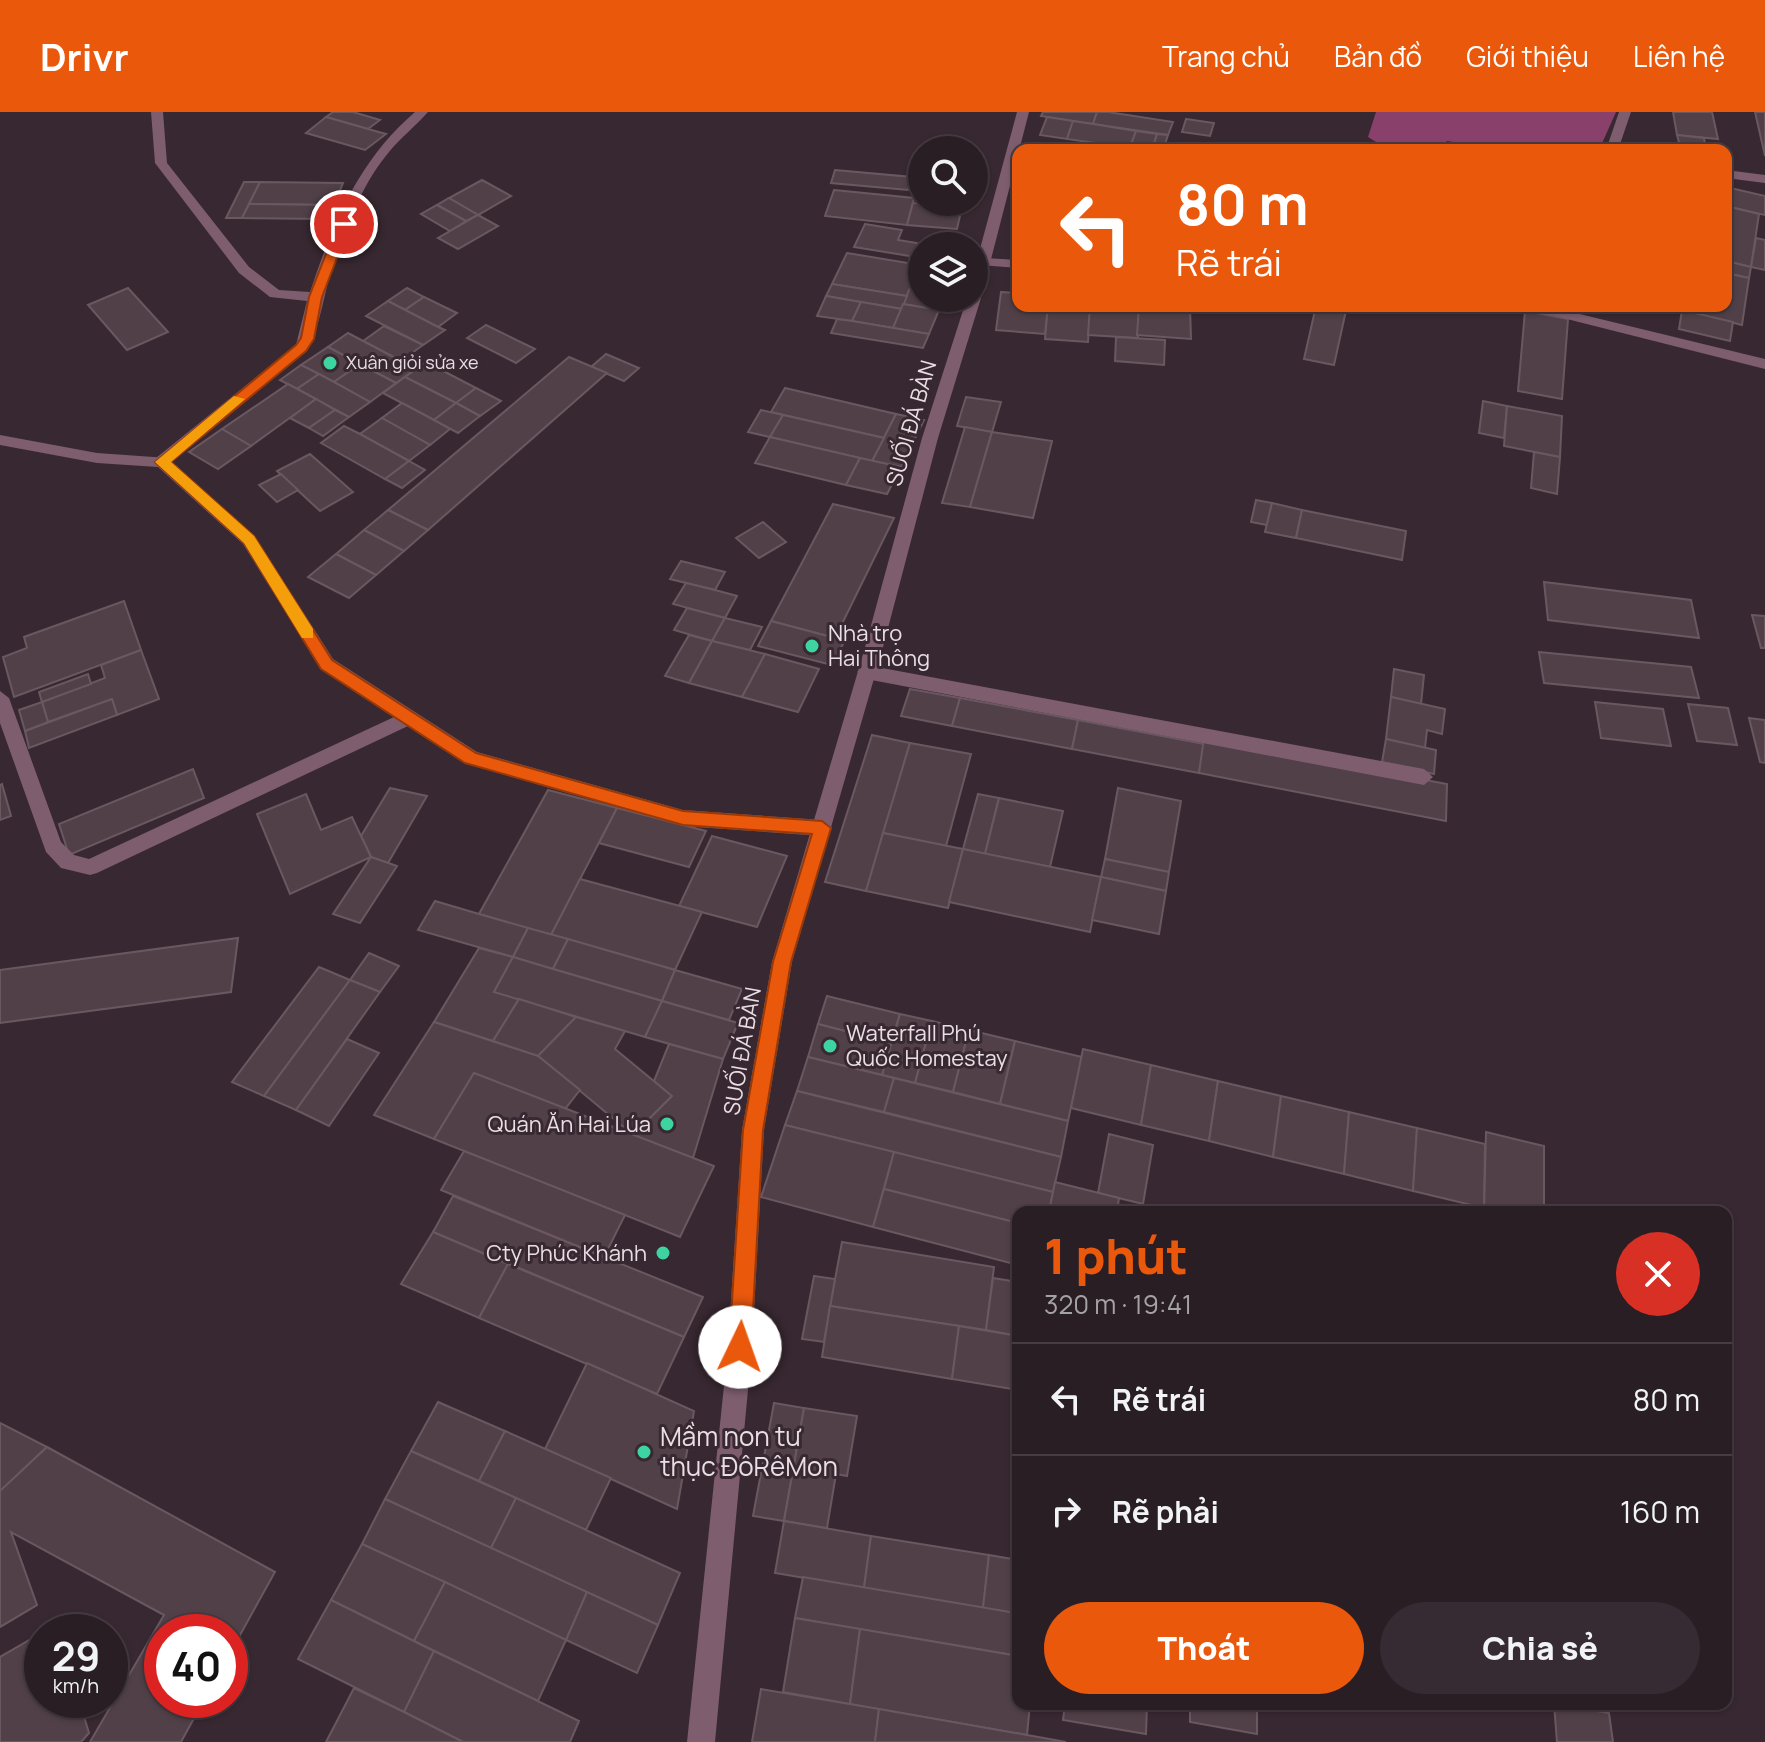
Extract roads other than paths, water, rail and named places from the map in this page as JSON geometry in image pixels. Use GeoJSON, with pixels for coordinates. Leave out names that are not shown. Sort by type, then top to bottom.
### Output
{"type":"FeatureCollection","features":[{"type":"Feature","properties":{"kind":"street"},"geometry":{"type":"LineString","coordinates":[[157,112],[161,163],[244,270],[275,294],[316,297]]}},
{"type":"Feature","properties":{"kind":"street"},"geometry":{"type":"LineString","coordinates":[[162,462],[308,339],[316,297],[363,175],[389,140],[422,112]]}},
{"type":"Feature","properties":{"kind":"street","name":"SUỐI ĐÁ BÀN"},"geometry":{"type":"LineString","coordinates":[[1015,144],[1023,112]]}},
{"type":"Feature","properties":{"kind":"street"},"geometry":{"type":"LineString","coordinates":[[1614,144],[1625,112]]}},
{"type":"Feature","properties":{"kind":"street","name":"SUỐI ĐÁ BÀN"},"geometry":{"type":"LineString","coordinates":[[988,250],[1012,155]]}},
{"type":"Feature","properties":{"kind":"street"},"geometry":{"type":"LineString","coordinates":[[1732,175],[1765,179]]}},
{"type":"Feature","properties":{"kind":"street"},"geometry":{"type":"LineString","coordinates":[[988,262],[1012,264]]}},
{"type":"Feature","properties":{"kind":"street","name":"SUỐI ĐÁ BÀN"},"geometry":{"type":"LineString","coordinates":[[701,1742],[740,1347],[753,1130],[782,962],[930,438],[969,312]]}},
{"type":"Feature","properties":{"kind":"street"},"geometry":{"type":"LineString","coordinates":[[1567,312],[1765,364]]}},
{"type":"Feature","properties":{"kind":"street"},"geometry":{"type":"LineString","coordinates":[[0,440],[97,458],[162,462],[249,540],[327,664],[471,758],[683,818],[822,828]]}},
{"type":"Feature","properties":{"kind":"street"},"geometry":{"type":"LineString","coordinates":[[866,672],[1424,777]]}},
{"type":"Feature","properties":{"kind":"street"},"geometry":{"type":"LineString","coordinates":[[0,698],[53,846],[68,862],[90,867],[408,718]]}},
{"type":"Feature","properties":{"kind":"place","name":"Xuân giỏi sửa xe"},"geometry":{"type":"Point","coordinates":[330,363]}},
{"type":"Feature","properties":{"kind":"place","name":"Nhà trọ Hai Thông"},"geometry":{"type":"Point","coordinates":[812,646]}},
{"type":"Feature","properties":{"kind":"place","name":"Waterfall Phú Quốc Homestay"},"geometry":{"type":"Point","coordinates":[830,1046]}},
{"type":"Feature","properties":{"kind":"place","name":"Quán Ăn Hai Lúa"},"geometry":{"type":"Point","coordinates":[667,1124]}},
{"type":"Feature","properties":{"kind":"place","name":"Cty Phúc Khánh"},"geometry":{"type":"Point","coordinates":[663,1253]}},
{"type":"Feature","properties":{"kind":"place","name":"Mầm non tư thục ĐôRêMon"},"geometry":{"type":"Point","coordinates":[644,1452]}}]}
